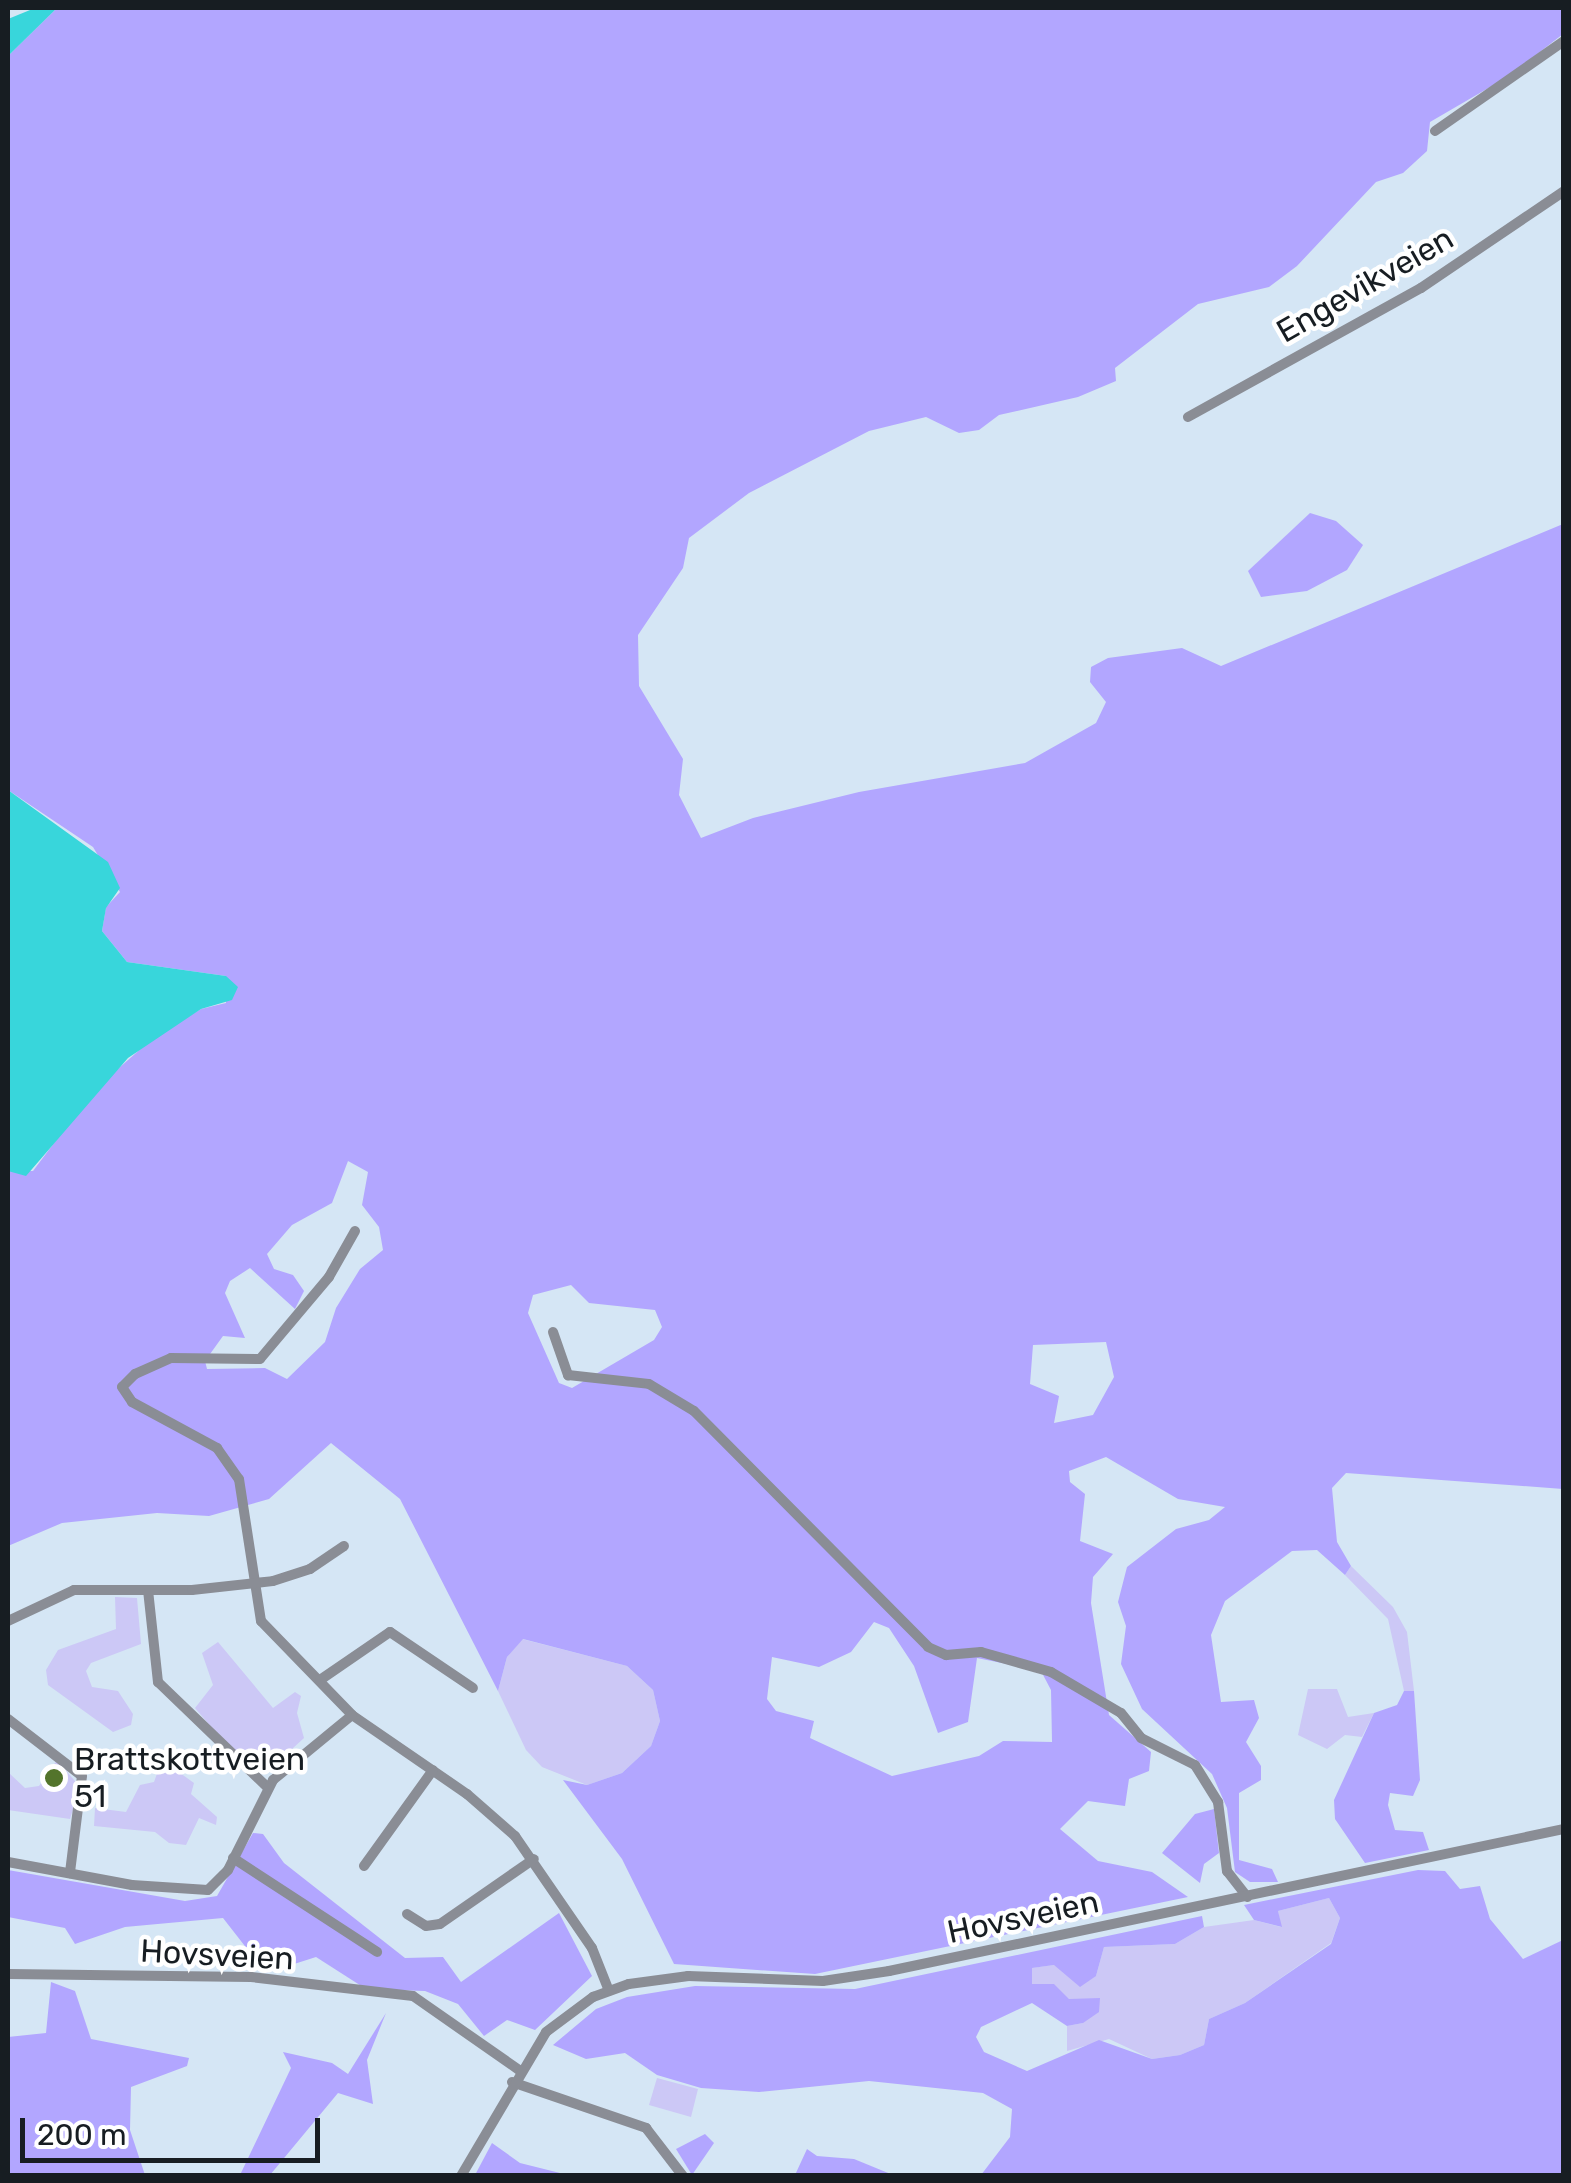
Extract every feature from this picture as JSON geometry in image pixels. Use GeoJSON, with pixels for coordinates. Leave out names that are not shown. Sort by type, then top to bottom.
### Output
{"type":"FeatureCollection","features":[{"type":"Feature","properties":{"kind":"street"},"geometry":{"type":"LineString","coordinates":[[1435,132],[1564,41]]}},
{"type":"Feature","properties":{"kind":"street","name":"Engevikveien"},"geometry":{"type":"LineString","coordinates":[[1188,417],[1421,288],[1564,191]]}},
{"type":"Feature","properties":{"kind":"street"},"geometry":{"type":"LineString","coordinates":[[355,1231],[329,1278],[260,1359],[171,1358],[134,1374],[122,1387],[132,1402],[217,1448],[239,1479],[252,1584],[261,1620],[352,1716],[492,1813],[534,1859],[592,1948],[608,1991]]}},
{"type":"Feature","properties":{"kind":"street"},"geometry":{"type":"LineString","coordinates":[[553,1332],[568,1375],[649,1384],[694,1411],[928,1647],[942,1654],[982,1652],[1051,1672],[1120,1713],[1141,1738],[1195,1764],[1218,1802],[1227,1871],[1247,1897]]}},
{"type":"Feature","properties":{"kind":"street"},"geometry":{"type":"LineString","coordinates":[[8,1621],[64,1592],[252,1584],[301,1573],[344,1546]]}},
{"type":"Feature","properties":{"kind":"street"},"geometry":{"type":"LineString","coordinates":[[148,1590],[151,1663],[161,1688],[267,1787]]}},
{"type":"Feature","properties":{"kind":"street"},"geometry":{"type":"LineString","coordinates":[[320,1680],[390,1632],[474,1688]]}},
{"type":"Feature","properties":{"kind":"street"},"geometry":{"type":"LineString","coordinates":[[8,1862],[196,1892],[217,1884],[267,1787],[352,1716]]}},
{"type":"Feature","properties":{"kind":"street"},"geometry":{"type":"LineString","coordinates":[[8,1719],[82,1776],[70,1873]]}},
{"type":"Feature","properties":{"kind":"street"},"geometry":{"type":"LineString","coordinates":[[364,1866],[433,1770]]}},
{"type":"Feature","properties":{"kind":"street","name":"Hovsveien"},"geometry":{"type":"LineString","coordinates":[[461,2176],[519,2070],[546,2032],[608,1991],[688,1976],[823,1981],[1564,1829]]}},
{"type":"Feature","properties":{"kind":"street"},"geometry":{"type":"LineString","coordinates":[[232,1858],[377,1952]]}},
{"type":"Feature","properties":{"kind":"street"},"geometry":{"type":"LineString","coordinates":[[407,1914],[426,1926],[462,1908],[534,1859]]}},
{"type":"Feature","properties":{"kind":"street","name":"Hovsveien"},"geometry":{"type":"LineString","coordinates":[[8,1974],[258,1978],[413,1996],[519,2070]]}},
{"type":"Feature","properties":{"kind":"street"},"geometry":{"type":"LineString","coordinates":[[512,2082],[646,2128],[682,2176]]}},
{"type":"Feature","properties":{"kind":"shaded area"},"geometry":{"type":"Polygon","coordinates":[[[57,8],[1563,8],[1563,34],[1509,76],[1430,122],[1427,151],[1403,173],[1376,182],[1297,266],[1269,287],[1198,304],[1115,368],[1116,381],[1078,397],[999,415],[979,430],[959,433],[926,417],[869,431],[749,493],[689,538],[683,568],[638,635],[639,686],[683,759],[679,795],[701,838],[753,818],[859,792],[1025,763],[1096,723],[1106,702],[1090,682],[1091,667],[1108,658],[1182,648],[1221,666],[1563,524],[1563,1489],[1346,1473],[1332,1488],[1337,1542],[1351,1566],[1345,1575],[1317,1550],[1292,1551],[1225,1601],[1211,1635],[1221,1702],[1254,1700],[1259,1718],[1246,1742],[1261,1766],[1261,1780],[1239,1793],[1239,1860],[1272,1869],[1278,1882],[1250,1882],[1235,1872],[1227,1808],[1212,1774],[1142,1709],[1121,1664],[1126,1626],[1118,1602],[1127,1567],[1176,1529],[1209,1520],[1225,1507],[1178,1499],[1106,1457],[1069,1471],[1070,1482],[1085,1494],[1080,1541],[1113,1554],[1093,1577],[1091,1603],[1109,1715],[1151,1752],[1149,1771],[1129,1779],[1125,1806],[1088,1801],[1060,1829],[1098,1861],[1152,1872],[1188,1897],[815,1974],[674,1964],[622,1859],[563,1780],[587,1785],[622,1773],[651,1746],[660,1721],[653,1690],[627,1666],[523,1639],[507,1657],[498,1691],[400,1499],[331,1443],[269,1499],[209,1516],[157,1513],[62,1523],[8,1546],[8,1171],[33,1171],[94,1090],[153,1038],[201,1009],[226,1003],[226,976],[127,962],[102,931],[106,907],[120,892],[93,847],[8,790],[8,56],[57,8]],[[348,1161],[332,1203],[292,1225],[267,1254],[274,1269],[293,1275],[304,1291],[295,1309],[250,1268],[230,1281],[225,1293],[245,1338],[223,1336],[205,1361],[207,1369],[265,1368],[287,1379],[325,1342],[336,1308],[360,1269],[383,1250],[379,1227],[362,1205],[368,1172],[348,1161]],[[571,1285],[533,1295],[528,1313],[559,1383],[572,1388],[654,1340],[662,1327],[655,1310],[589,1303],[571,1285]],[[1106,1342],[1033,1345],[1030,1384],[1059,1396],[1054,1423],[1093,1415],[1114,1377],[1106,1342]],[[874,1622],[851,1652],[819,1667],[772,1657],[767,1699],[776,1711],[814,1721],[810,1738],[892,1776],[979,1756],[1003,1741],[1052,1742],[1051,1690],[1041,1671],[977,1658],[968,1722],[938,1733],[914,1666],[889,1628],[874,1622]]]}},
{"type":"Feature","properties":{"kind":"shaded area"},"geometry":{"type":"Polygon","coordinates":[[[1310,513],[1336,521],[1363,545],[1347,570],[1307,591],[1261,597],[1248,571],[1310,513]]]}},
{"type":"Feature","properties":{"kind":"shaded area"},"geometry":{"type":"Polygon","coordinates":[[[1351,1566],[1393,1607],[1407,1632],[1414,1691],[1404,1691],[1388,1619],[1345,1575],[1351,1566]]]}},
{"type":"Feature","properties":{"kind":"shaded area"},"geometry":{"type":"Polygon","coordinates":[[[115,1597],[137,1598],[141,1644],[91,1663],[86,1671],[92,1687],[118,1691],[133,1714],[131,1725],[113,1732],[48,1685],[46,1670],[58,1650],[116,1629],[115,1597]]]}},
{"type":"Feature","properties":{"kind":"shaded area"},"geometry":{"type":"Polygon","coordinates":[[[522,1639],[627,1666],[653,1690],[660,1721],[651,1746],[622,1773],[587,1785],[542,1767],[526,1750],[498,1691],[507,1657],[522,1639]]]}},
{"type":"Feature","properties":{"kind":"shaded area"},"geometry":{"type":"Polygon","coordinates":[[[218,1642],[273,1708],[295,1692],[301,1696],[297,1713],[304,1738],[268,1771],[255,1768],[224,1742],[195,1708],[213,1685],[202,1653],[218,1642]]]}},
{"type":"Feature","properties":{"kind":"shaded area"},"geometry":{"type":"Polygon","coordinates":[[[1308,1689],[1337,1689],[1348,1717],[1374,1713],[1362,1737],[1345,1735],[1327,1749],[1298,1735],[1308,1689]]]}},
{"type":"Feature","properties":{"kind":"shaded area"},"geometry":{"type":"Polygon","coordinates":[[[1404,1691],[1414,1691],[1420,1780],[1413,1796],[1390,1793],[1388,1805],[1395,1830],[1423,1832],[1429,1850],[1365,1863],[1335,1819],[1334,1800],[1374,1713],[1397,1705],[1404,1691]]]}},
{"type":"Feature","properties":{"kind":"shaded area"},"geometry":{"type":"Polygon","coordinates":[[[57,1760],[80,1787],[70,1819],[8,1810],[8,1772],[25,1788],[39,1786],[57,1760]]]}},
{"type":"Feature","properties":{"kind":"shaded area"},"geometry":{"type":"Polygon","coordinates":[[[162,1760],[194,1783],[191,1794],[217,1817],[216,1825],[199,1818],[186,1845],[169,1843],[155,1832],[94,1826],[95,1808],[126,1812],[140,1785],[154,1782],[162,1760]]]}},
{"type":"Feature","properties":{"kind":"shaded area"},"geometry":{"type":"Polygon","coordinates":[[[1214,1809],[1219,1853],[1204,1864],[1200,1883],[1162,1853],[1195,1814],[1214,1809]]]}},
{"type":"Feature","properties":{"kind":"shaded area"},"geometry":{"type":"Polygon","coordinates":[[[253,1833],[263,1834],[284,1863],[405,1958],[443,1957],[461,1982],[559,1913],[592,1976],[535,2030],[507,2020],[484,2036],[458,2004],[425,1991],[366,1989],[316,1957],[266,1973],[223,1918],[125,1927],[75,1944],[65,1928],[8,1917],[8,1870],[185,1901],[217,1896],[253,1833]]]}},
{"type":"Feature","properties":{"kind":"shaded area"},"geometry":{"type":"Polygon","coordinates":[[[1418,1870],[1445,1871],[1460,1889],[1480,1886],[1490,1919],[1523,1959],[1563,1940],[1563,2175],[981,2175],[1010,2137],[1012,2109],[983,2093],[869,2081],[759,2092],[701,2088],[657,2075],[625,2053],[586,2059],[553,2045],[596,2009],[627,1997],[695,1986],[855,1989],[1202,1916],[1204,1927],[1175,1944],[1104,1947],[1096,1976],[1080,1987],[1054,1965],[1032,1968],[1032,1984],[1054,1984],[1069,1999],[1100,1998],[1099,2012],[1083,2023],[1067,2026],[1032,2003],[981,2027],[976,2037],[984,2052],[1027,2071],[1099,2040],[1152,2059],[1180,2055],[1204,2045],[1209,2019],[1245,2003],[1331,1944],[1340,1918],[1329,1898],[1278,1911],[1282,1927],[1254,1920],[1244,1905],[1418,1870]]]}},
{"type":"Feature","properties":{"kind":"shaded area"},"geometry":{"type":"Polygon","coordinates":[[[1329,1898],[1340,1918],[1331,1943],[1245,2003],[1209,2019],[1204,2045],[1180,2055],[1152,2059],[1109,2039],[1067,2051],[1067,2026],[1083,2023],[1069,1999],[1031,1984],[1031,1968],[1054,1965],[1096,1976],[1104,1947],[1175,1944],[1204,1927],[1254,1920],[1281,1927],[1278,1911],[1329,1898]]]}},
{"type":"Feature","properties":{"kind":"shaded area"},"geometry":{"type":"Polygon","coordinates":[[[51,1982],[75,1991],[91,2039],[189,2058],[187,2066],[131,2087],[130,2130],[145,2175],[8,2175],[8,2037],[46,2033],[51,1982]]]}},
{"type":"Feature","properties":{"kind":"shaded area"},"geometry":{"type":"Polygon","coordinates":[[[386,2013],[367,2060],[373,2104],[338,2093],[270,2175],[240,2175],[291,2068],[283,2052],[332,2063],[348,2074],[386,2013]]]}},
{"type":"Feature","properties":{"kind":"shaded area"},"geometry":{"type":"Polygon","coordinates":[[[657,2078],[698,2089],[691,2117],[649,2105],[657,2078]]]}},
{"type":"Feature","properties":{"kind":"shaded area"},"geometry":{"type":"Polygon","coordinates":[[[705,2134],[714,2143],[692,2175],[676,2149],[705,2134]]]}},
{"type":"Feature","properties":{"kind":"shaded area"},"geometry":{"type":"Polygon","coordinates":[[[492,2143],[520,2163],[568,2175],[475,2175],[492,2143]]]}},
{"type":"Feature","properties":{"kind":"shaded area"},"geometry":{"type":"Polygon","coordinates":[[[807,2149],[817,2156],[854,2159],[893,2175],[795,2175],[807,2149]]]}},
{"type":"Feature","properties":{"kind":"water"},"geometry":{"type":"Polygon","coordinates":[[[35,8],[57,8],[8,56],[8,19],[35,8]]]}},
{"type":"Feature","properties":{"kind":"water"},"geometry":{"type":"Polygon","coordinates":[[[8,790],[108,862],[120,888],[106,908],[102,931],[127,962],[226,976],[238,987],[232,1000],[201,1009],[128,1058],[26,1176],[8,1171],[8,790]]]}},
{"type":"Feature","properties":{"kind":"place","name":"Brattskottveien 51"},"geometry":{"type":"Point","coordinates":[54,1778]}}]}
